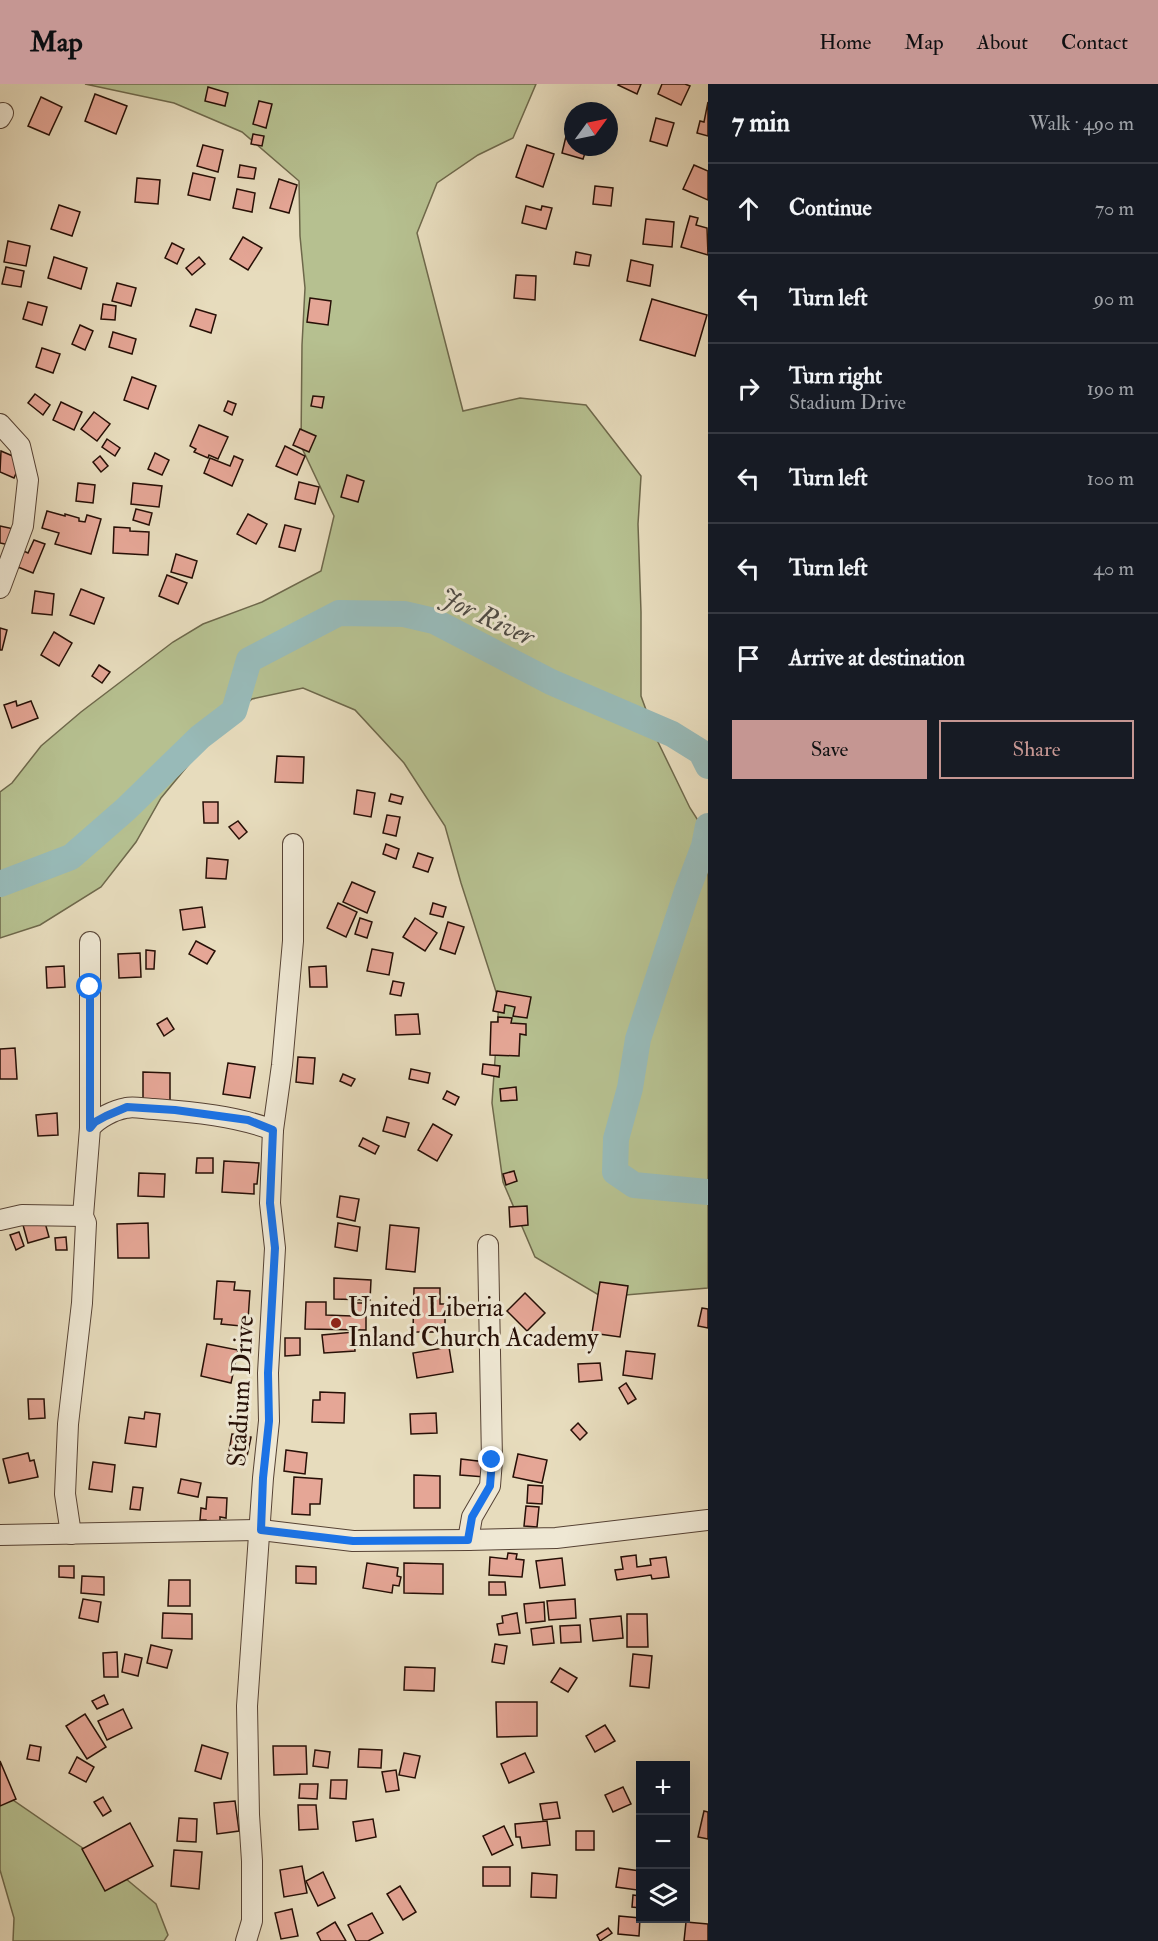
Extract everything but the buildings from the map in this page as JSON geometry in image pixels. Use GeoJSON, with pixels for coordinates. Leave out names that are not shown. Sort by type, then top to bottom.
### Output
{"type":"FeatureCollection","features":[{"type":"Feature","properties":{"kind":"street"},"geometry":{"type":"LineString","coordinates":[[0,424],[20,446],[28,480],[23,526],[0,588]]}},
{"type":"Feature","properties":{"kind":"street","name":"Stadium Drive"},"geometry":{"type":"LineString","coordinates":[[246,1941],[252,1921],[247,1706],[269,1421],[268,1373],[275,1248],[270,1203],[273,1130],[282,1065],[293,941],[293,844]]}},
{"type":"Feature","properties":{"kind":"street"},"geometry":{"type":"LineString","coordinates":[[71,1534],[65,1494],[68,1424],[82,1303],[86,1224],[83,1216],[90,1128],[90,942]]}},
{"type":"Feature","properties":{"kind":"street"},"geometry":{"type":"LineString","coordinates":[[90,1128],[95,1122],[127,1107],[175,1110],[248,1120],[273,1130]]}},
{"type":"Feature","properties":{"kind":"street"},"geometry":{"type":"LineString","coordinates":[[0,1220],[22,1215],[83,1216]]}},
{"type":"Feature","properties":{"kind":"street"},"geometry":{"type":"LineString","coordinates":[[468,1540],[472,1517],[490,1486],[492,1460],[488,1245]]}},
{"type":"Feature","properties":{"kind":"street"},"geometry":{"type":"LineString","coordinates":[[0,1534],[261,1530],[353,1541],[468,1540],[555,1538],[708,1520]]}},
{"type":"Feature","properties":{"kind":"green space"},"geometry":{"type":"Polygon","coordinates":[[[85,84],[536,84],[513,138],[478,155],[437,183],[417,233],[463,411],[520,398],[586,405],[641,476],[638,524],[641,696],[657,740],[690,808],[708,836],[708,1288],[602,1297],[535,1257],[503,1182],[492,1103],[499,1001],[445,826],[404,763],[355,710],[303,688],[252,699],[219,728],[161,798],[136,842],[101,887],[40,925],[0,938],[0,792],[12,783],[41,746],[81,712],[173,642],[203,624],[262,602],[321,571],[334,516],[301,446],[305,288],[300,236],[299,181],[242,132],[174,103],[85,84]]]}},
{"type":"Feature","properties":{"kind":"green space"},"geometry":{"type":"Polygon","coordinates":[[[0,1791],[119,1873],[156,1904],[168,1935],[164,1941],[13,1941],[14,1918],[0,1870],[0,1791]]]}},
{"type":"Feature","properties":{"kind":"waterway","name":"Jor River"},"geometry":{"type":"LineString","coordinates":[[0,884],[71,857],[126,809],[200,737],[234,711],[249,660],[339,613],[404,614],[434,621],[551,682],[672,734],[701,752],[708,766]]}},
{"type":"Feature","properties":{"kind":"waterway","name":"Jor River"},"geometry":{"type":"LineString","coordinates":[[708,826],[704,846],[638,1039],[630,1088],[616,1139],[615,1172],[634,1185],[708,1192]]}},
{"type":"Feature","properties":{"kind":"place","name":"United Liberia Inland Church Academy"},"geometry":{"type":"Point","coordinates":[336,1323]}},
{"type":"Feature","properties":{"kind":"route"},"geometry":{"type":"LineString","coordinates":[[90,987],[90,1128],[95,1122],[127,1107],[175,1110],[248,1120],[273,1130],[270,1203],[275,1248],[268,1373],[269,1421],[263,1478],[261,1530],[353,1541],[468,1540],[472,1517],[490,1486],[492,1460]]}}]}
